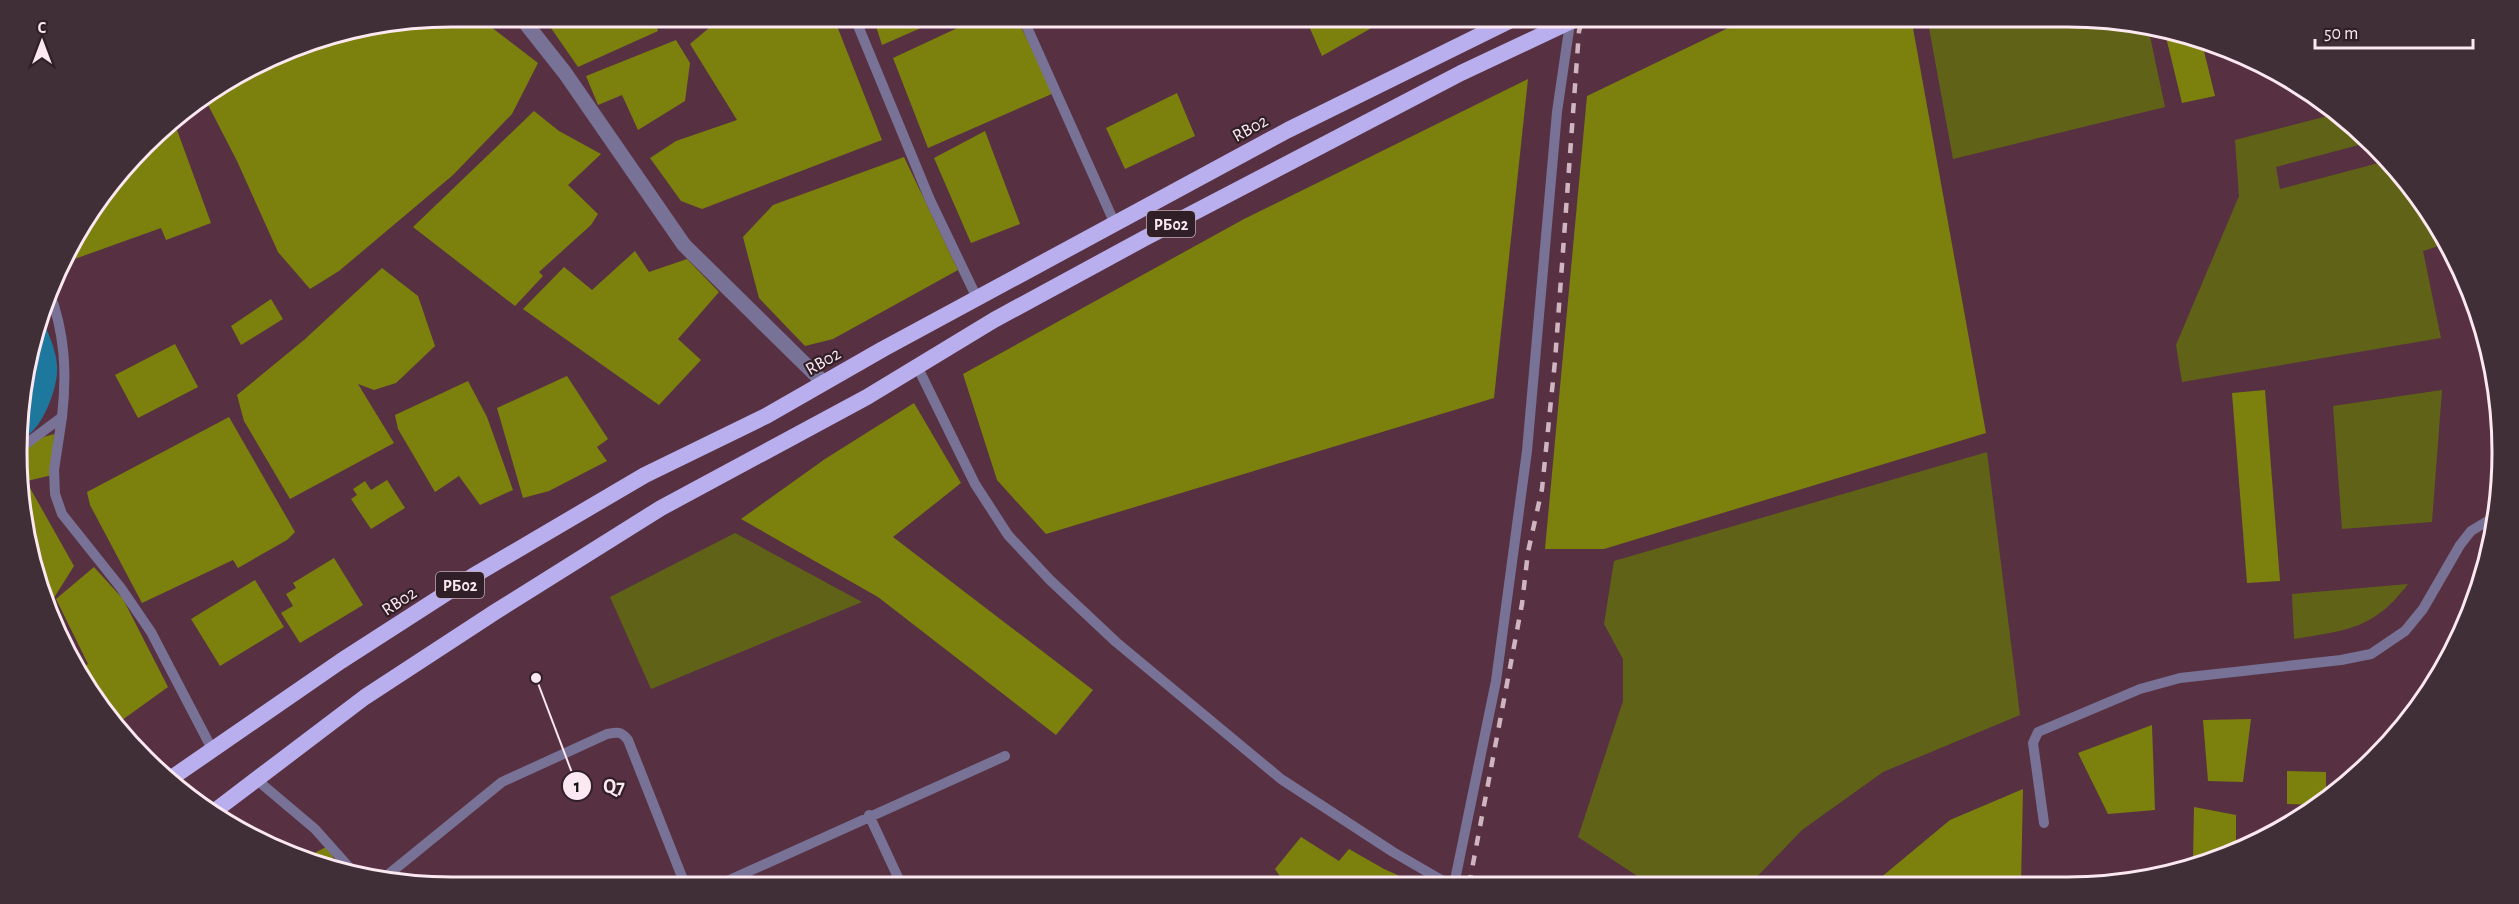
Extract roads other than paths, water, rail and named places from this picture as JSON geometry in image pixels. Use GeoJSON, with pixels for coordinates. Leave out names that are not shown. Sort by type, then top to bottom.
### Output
{"type":"FeatureCollection","features":[{"type":"Feature","properties":{"kind":"highway","name":"RB02"},"geometry":{"type":"LineString","coordinates":[[176,775],[341,662],[473,576],[645,475],[766,416],[883,348],[1288,130],[1485,27]]}},
{"type":"Feature","properties":{"kind":"highway","name":"РБ02"},"geometry":{"type":"LineString","coordinates":[[220,807],[365,697],[661,508],[771,451],[918,368],[994,320],[1316,147],[1461,73],[1561,27]]}},
{"type":"Feature","properties":{"kind":"street"},"geometry":{"type":"LineString","coordinates":[[529,27],[565,73],[684,245],[824,383]]}},
{"type":"Feature","properties":{"kind":"lane"},"geometry":{"type":"LineString","coordinates":[[859,27],[930,200],[977,298]]}},
{"type":"Feature","properties":{"kind":"lane"},"geometry":{"type":"LineString","coordinates":[[1027,27],[1115,224]]}},
{"type":"Feature","properties":{"kind":"lane"},"geometry":{"type":"LineString","coordinates":[[1454,877],[1496,681],[1526,463],[1557,112],[1575,27]]}},
{"type":"Feature","properties":{"kind":"lane"},"geometry":{"type":"LineString","coordinates":[[54,303],[65,352],[66,387],[54,470],[55,494],[62,514],[121,588],[151,632],[212,749]]}},
{"type":"Feature","properties":{"kind":"lane"},"geometry":{"type":"LineString","coordinates":[[918,368],[975,484],[1008,535],[1050,580],[1116,642],[1281,779],[1393,852],[1438,877]]}},
{"type":"Feature","properties":{"kind":"lane"},"geometry":{"type":"LineString","coordinates":[[27,443],[62,417]]}},
{"type":"Feature","properties":{"kind":"lane"},"geometry":{"type":"LineString","coordinates":[[2044,823],[2033,743],[2038,732],[2140,689],[2180,678],[2340,660],[2371,654],[2405,631],[2424,609],[2460,545],[2471,531],[2486,522]]}},
{"type":"Feature","properties":{"kind":"lane"},"geometry":{"type":"LineString","coordinates":[[391,872],[502,782],[587,743],[617,732],[623,734],[628,740],[682,877]]}},
{"type":"Feature","properties":{"kind":"lane"},"geometry":{"type":"LineString","coordinates":[[736,877],[1005,756]]}},
{"type":"Feature","properties":{"kind":"lane"},"geometry":{"type":"LineString","coordinates":[[257,780],[315,829],[346,864]]}},
{"type":"Feature","properties":{"kind":"lane"},"geometry":{"type":"LineString","coordinates":[[870,815],[898,877]]}},
{"type":"Feature","properties":{"kind":"waterway"},"geometry":{"type":"LineString","coordinates":[[28,420],[41,393],[46,375],[41,344]]}},
{"type":"Feature","properties":{"kind":"railway"},"geometry":{"type":"LineString","coordinates":[[1471,877],[1522,604],[1528,552],[1542,489],[1555,361],[1580,27]]}},
{"type":"Feature","properties":{"kind":"place","name":"Q7"},"geometry":{"type":"Point","coordinates":[536,678]}}]}
